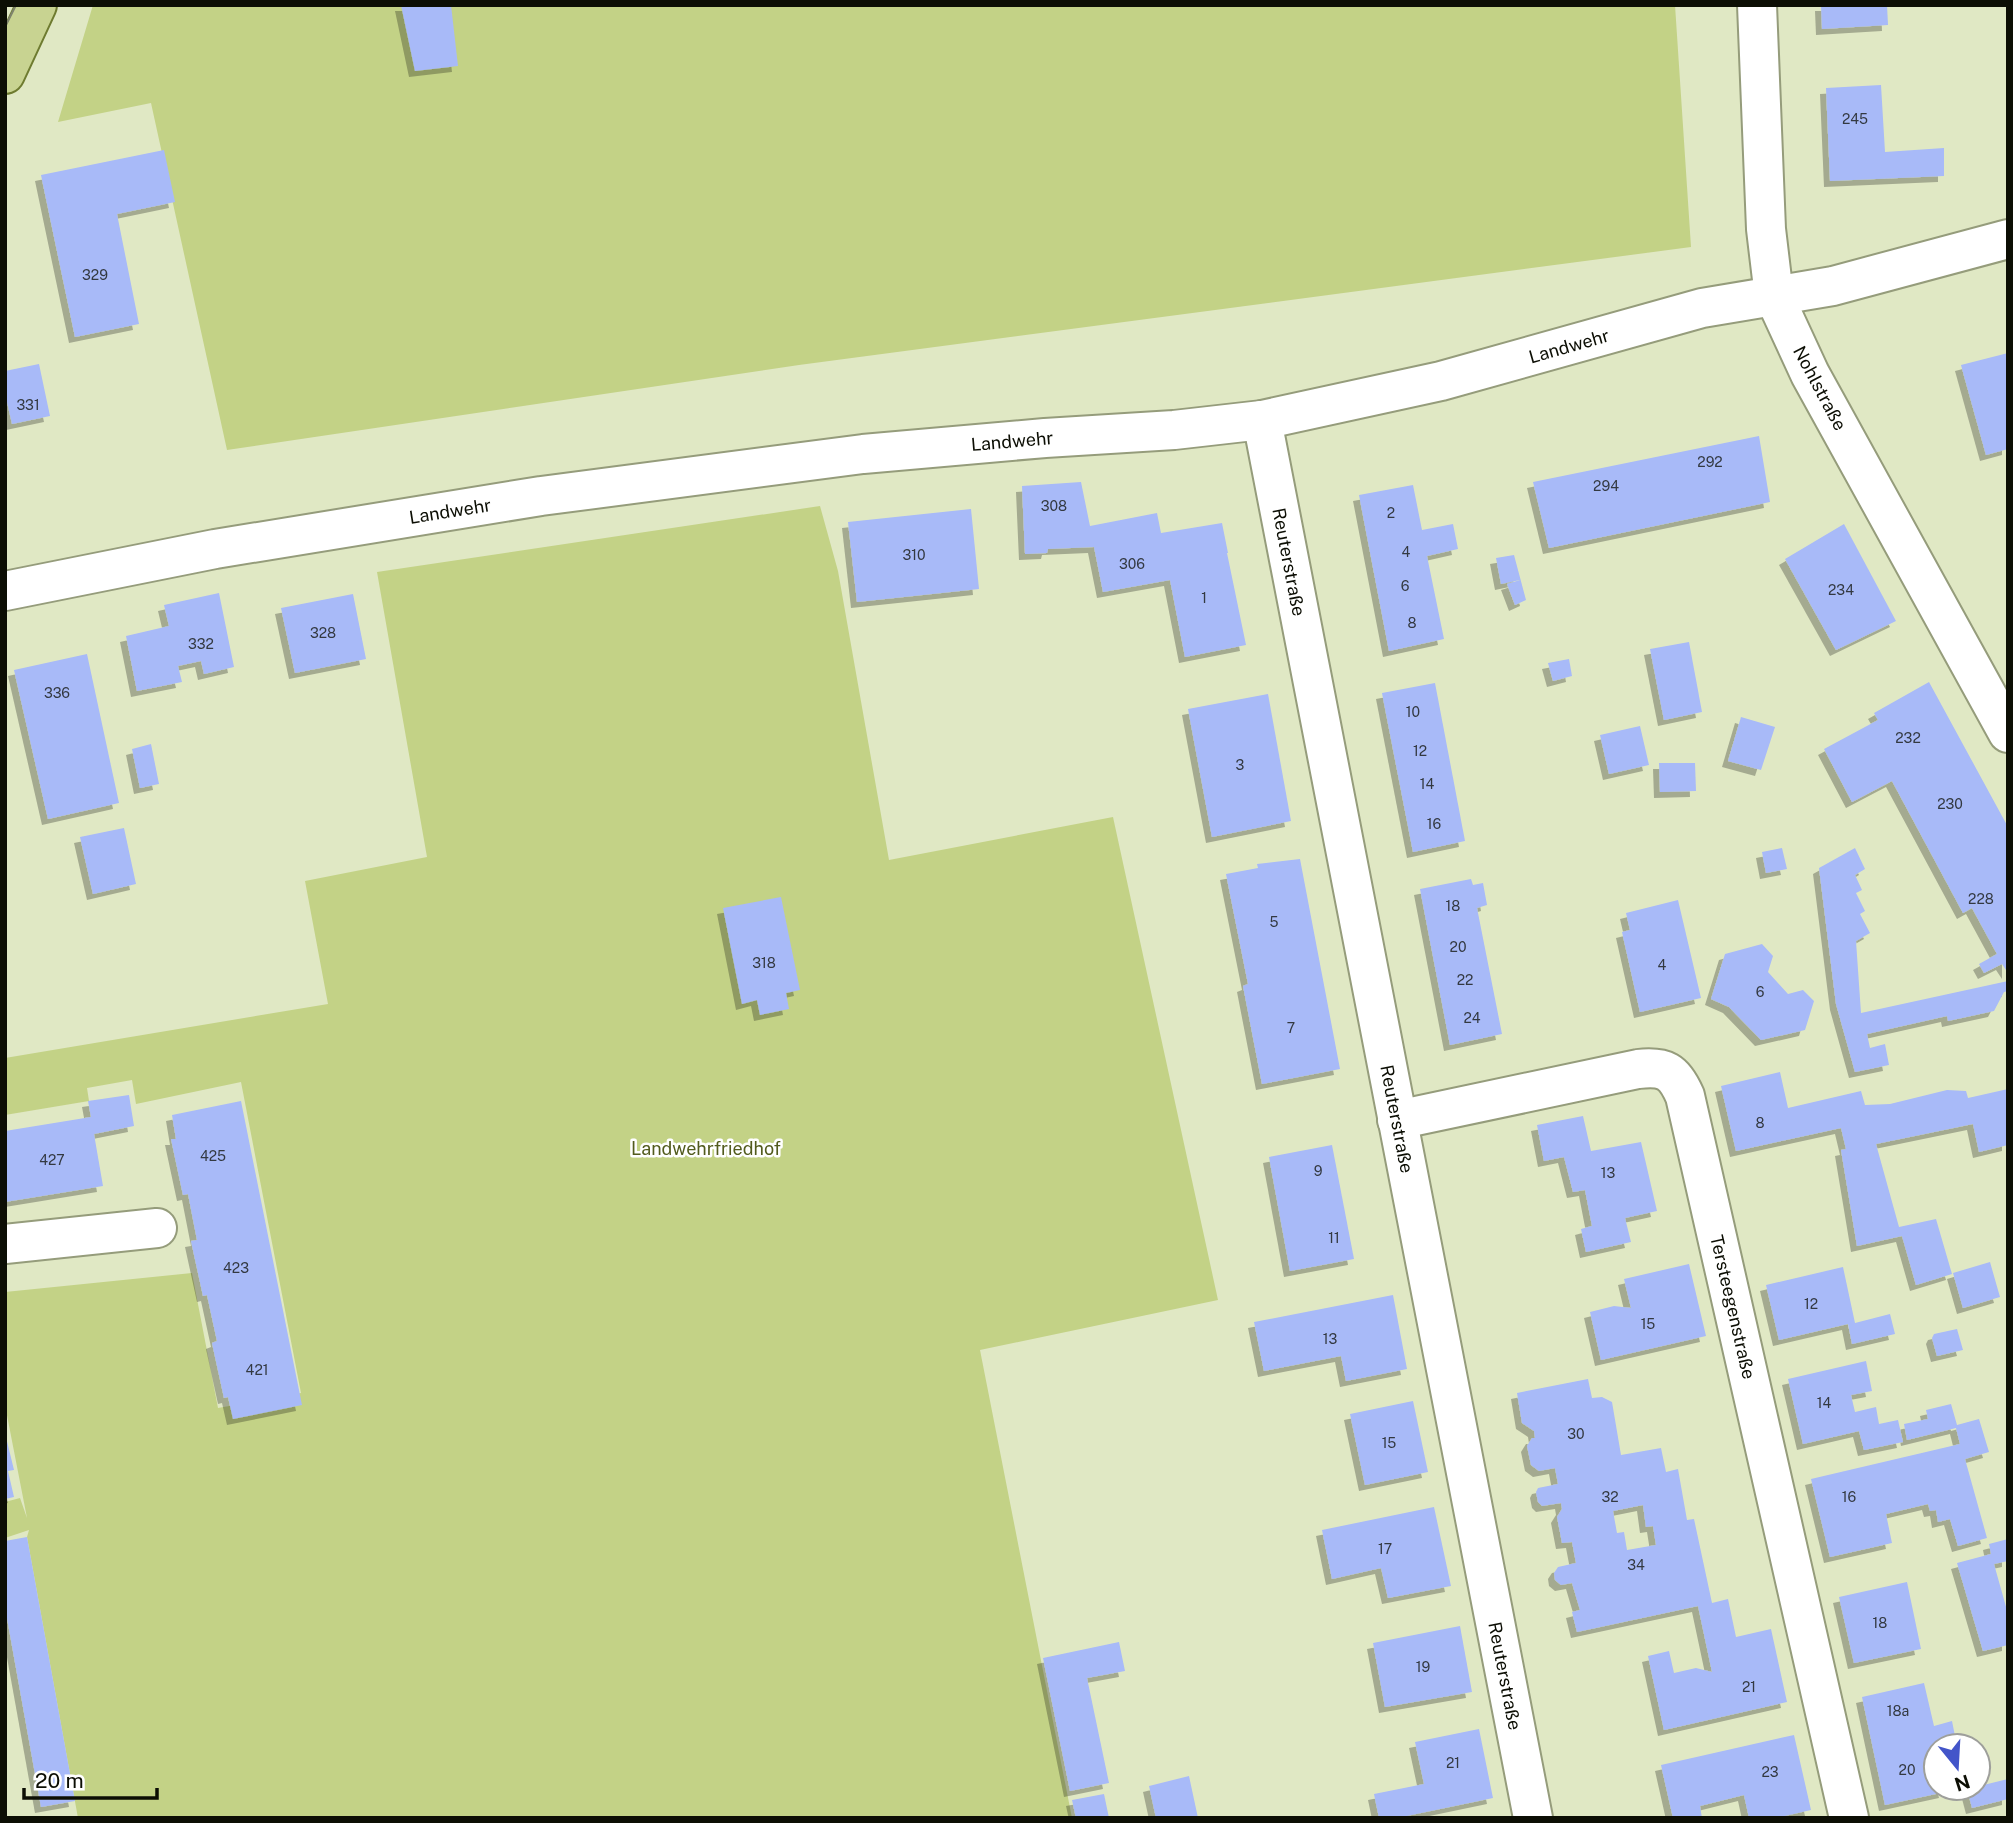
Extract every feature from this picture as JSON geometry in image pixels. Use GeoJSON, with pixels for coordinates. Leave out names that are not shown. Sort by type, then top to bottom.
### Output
{"type":"FeatureCollection","features":[{"type":"Feature","properties":{"kind":"main road"},"geometry":{"type":"LineString","coordinates":[[5,74],[37,5]]}},
{"type":"Feature","properties":{"kind":"street","name":"Nohlstraße"},"geometry":{"type":"LineString","coordinates":[[1757,5],[1766,229],[1774,296],[1810,374],[2008,733]]}},
{"type":"Feature","properties":{"kind":"street","name":"Landwehr"},"geometry":{"type":"LineString","coordinates":[[5,591],[314,532],[667,479],[863,454],[1174,430],[1262,420],[1441,382],[1702,308],[1833,286],[2008,239]]}},
{"type":"Feature","properties":{"kind":"street","name":"Reuterstraße"},"geometry":{"type":"LineString","coordinates":[[1262,420],[1533,1818]]}},
{"type":"Feature","properties":{"kind":"street","name":"Tersteegenstraße"},"geometry":{"type":"LineString","coordinates":[[1397,1120],[1638,1069],[1655,1067],[1668,1071],[1678,1080],[1685,1096],[1849,1818]]}},
{"type":"Feature","properties":{"kind":"street"},"geometry":{"type":"LineString","coordinates":[[5,1244],[157,1228]]}},
{"type":"Feature","properties":{"kind":"green space"},"geometry":{"type":"Polygon","coordinates":[[[93,5],[1675,5],[1691,247],[799,365],[227,450],[151,103],[58,122],[93,5]]]}},
{"type":"Feature","properties":{"kind":"green space","name":"Landwehrfriedhof"},"geometry":{"type":"Polygon","coordinates":[[[820,506],[838,571],[889,860],[1113,817],[1218,1300],[980,1350],[1072,1818],[78,1818],[27,1537],[29,1530],[5,1538],[5,1502],[20,1498],[27,1518],[5,1405],[5,1292],[192,1273],[218,1408],[301,1393],[241,1082],[136,1104],[132,1080],[87,1088],[89,1101],[5,1115],[5,1058],[328,1004],[305,881],[427,857],[377,572],[820,506]]]}},
{"type":"Feature","properties":{"kind":"building"},"geometry":{"type":"Polygon","coordinates":[[[401,5],[451,5],[458,66],[415,71],[401,5]]]}},
{"type":"Feature","properties":{"kind":"building"},"geometry":{"type":"Polygon","coordinates":[[[1821,5],[1887,5],[1888,25],[1822,29],[1821,5]]]}},
{"type":"Feature","properties":{"kind":"building"},"geometry":{"type":"Polygon","coordinates":[[[1881,85],[1885,152],[1944,148],[1944,176],[1830,181],[1826,88],[1881,85]]]}},
{"type":"Feature","properties":{"kind":"building"},"geometry":{"type":"Polygon","coordinates":[[[164,150],[175,202],[117,214],[139,324],[75,337],[41,175],[164,150]]]}},
{"type":"Feature","properties":{"kind":"building"},"geometry":{"type":"Polygon","coordinates":[[[2008,353],[2008,449],[1986,455],[1961,365],[2008,353]]]}},
{"type":"Feature","properties":{"kind":"building"},"geometry":{"type":"Polygon","coordinates":[[[39,364],[50,416],[12,424],[5,393],[5,371],[39,364]]]}},
{"type":"Feature","properties":{"kind":"building"},"geometry":{"type":"Polygon","coordinates":[[[1759,436],[1770,502],[1549,548],[1533,482],[1759,436]]]}},
{"type":"Feature","properties":{"kind":"building"},"geometry":{"type":"Polygon","coordinates":[[[1081,482],[1090,526],[1157,513],[1161,533],[1222,523],[1246,645],[1185,657],[1170,580],[1103,592],[1094,547],[1048,549],[1047,553],[1025,554],[1022,486],[1081,482]]]}},
{"type":"Feature","properties":{"kind":"building"},"geometry":{"type":"Polygon","coordinates":[[[1413,485],[1422,530],[1453,524],[1458,549],[1427,556],[1444,639],[1389,651],[1359,495],[1413,485]]]}},
{"type":"Feature","properties":{"kind":"building"},"geometry":{"type":"Polygon","coordinates":[[[971,509],[979,589],[857,602],[848,522],[971,509]]]}},
{"type":"Feature","properties":{"kind":"building"},"geometry":{"type":"Polygon","coordinates":[[[1844,524],[1896,621],[1836,650],[1785,559],[1844,524]]]}},
{"type":"Feature","properties":{"kind":"building"},"geometry":{"type":"Polygon","coordinates":[[[1514,555],[1526,600],[1515,605],[1507,584],[1520,580],[1501,584],[1496,558],[1514,555]]]}},
{"type":"Feature","properties":{"kind":"building"},"geometry":{"type":"Polygon","coordinates":[[[219,593],[234,667],[204,674],[201,661],[178,666],[182,682],[137,691],[126,636],[169,626],[164,605],[219,593]]]}},
{"type":"Feature","properties":{"kind":"building"},"geometry":{"type":"Polygon","coordinates":[[[353,594],[366,659],[295,673],[281,608],[353,594]]]}},
{"type":"Feature","properties":{"kind":"building"},"geometry":{"type":"Polygon","coordinates":[[[1689,642],[1702,712],[1664,720],[1650,649],[1689,642]]]}},
{"type":"Feature","properties":{"kind":"building"},"geometry":{"type":"Polygon","coordinates":[[[87,654],[119,803],[48,819],[14,670],[87,654]]]}},
{"type":"Feature","properties":{"kind":"building"},"geometry":{"type":"Polygon","coordinates":[[[1569,659],[1572,676],[1553,681],[1548,663],[1569,659]]]}},
{"type":"Feature","properties":{"kind":"building"},"geometry":{"type":"Polygon","coordinates":[[[1929,682],[2008,827],[2008,973],[2002,964],[1984,973],[1979,964],[1997,954],[1972,908],[1963,913],[1892,781],[1852,802],[1824,749],[1878,720],[1874,713],[1929,682]]]}},
{"type":"Feature","properties":{"kind":"building"},"geometry":{"type":"Polygon","coordinates":[[[1435,683],[1465,841],[1413,852],[1382,693],[1435,683]]]}},
{"type":"Feature","properties":{"kind":"building"},"geometry":{"type":"Polygon","coordinates":[[[1268,694],[1291,821],[1212,837],[1188,709],[1268,694]]]}},
{"type":"Feature","properties":{"kind":"building"},"geometry":{"type":"Polygon","coordinates":[[[1741,717],[1775,727],[1761,770],[1728,761],[1741,717]]]}},
{"type":"Feature","properties":{"kind":"building"},"geometry":{"type":"Polygon","coordinates":[[[1640,726],[1649,765],[1609,774],[1600,735],[1640,726]]]}},
{"type":"Feature","properties":{"kind":"building"},"geometry":{"type":"Polygon","coordinates":[[[151,744],[159,784],[140,788],[132,749],[151,744]]]}},
{"type":"Feature","properties":{"kind":"building"},"geometry":{"type":"Polygon","coordinates":[[[1659,763],[1695,763],[1696,791],[1660,792],[1659,763]]]}},
{"type":"Feature","properties":{"kind":"building"},"geometry":{"type":"Polygon","coordinates":[[[124,828],[136,884],[93,894],[80,837],[124,828]]]}},
{"type":"Feature","properties":{"kind":"building"},"geometry":{"type":"Polygon","coordinates":[[[1782,848],[1787,869],[1766,873],[1762,852],[1782,848]]]}},
{"type":"Feature","properties":{"kind":"building"},"geometry":{"type":"Polygon","coordinates":[[[1855,848],[1865,869],[1855,875],[1862,890],[1856,893],[1865,911],[1860,914],[1870,933],[1856,941],[1861,1013],[2008,981],[2008,991],[2004,992],[1994,1011],[1948,1021],[1947,1016],[1867,1034],[1870,1048],[1885,1044],[1889,1065],[1855,1072],[1836,1004],[1819,868],[1855,848]]]}},
{"type":"Feature","properties":{"kind":"building"},"geometry":{"type":"Polygon","coordinates":[[[1300,859],[1340,1069],[1262,1084],[1243,986],[1248,984],[1226,874],[1258,868],[1257,864],[1300,859]]]}},
{"type":"Feature","properties":{"kind":"building"},"geometry":{"type":"Polygon","coordinates":[[[1471,879],[1473,885],[1483,883],[1487,905],[1477,908],[1502,1034],[1450,1045],[1420,889],[1471,879]]]}},
{"type":"Feature","properties":{"kind":"building"},"geometry":{"type":"Polygon","coordinates":[[[781,897],[800,990],[786,993],[789,1009],[760,1015],[757,1000],[742,1004],[723,908],[781,897]]]}},
{"type":"Feature","properties":{"kind":"building"},"geometry":{"type":"Polygon","coordinates":[[[1678,900],[1701,998],[1640,1012],[1622,932],[1630,930],[1626,913],[1678,900]]]}},
{"type":"Feature","properties":{"kind":"building"},"geometry":{"type":"Polygon","coordinates":[[[1762,944],[1773,956],[1768,972],[1788,994],[1803,990],[1814,1001],[1805,1030],[1761,1040],[1729,1007],[1711,999],[1725,954],[1762,944]]]}},
{"type":"Feature","properties":{"kind":"building"},"geometry":{"type":"Polygon","coordinates":[[[1780,1072],[1788,1108],[1861,1091],[1865,1105],[1890,1104],[1947,1090],[1966,1091],[1968,1098],[2008,1089],[2008,1145],[1979,1152],[1973,1124],[1876,1144],[1899,1227],[1936,1219],[1952,1274],[1916,1285],[1902,1236],[1857,1246],[1841,1150],[1846,1149],[1841,1128],[1736,1151],[1721,1086],[1780,1072]]]}},
{"type":"Feature","properties":{"kind":"building"},"geometry":{"type":"Polygon","coordinates":[[[129,1095],[134,1126],[94,1134],[103,1186],[5,1202],[5,1131],[91,1117],[88,1101],[129,1095]]]}},
{"type":"Feature","properties":{"kind":"building"},"geometry":{"type":"Polygon","coordinates":[[[241,1101],[302,1405],[233,1419],[228,1397],[224,1398],[212,1343],[217,1341],[207,1295],[203,1296],[191,1241],[197,1240],[188,1194],[183,1195],[171,1139],[176,1139],[172,1115],[241,1101]]]}},
{"type":"Feature","properties":{"kind":"building"},"geometry":{"type":"Polygon","coordinates":[[[1583,1116],[1591,1151],[1641,1142],[1657,1211],[1625,1218],[1631,1242],[1586,1252],[1581,1229],[1592,1226],[1585,1190],[1573,1192],[1564,1157],[1544,1161],[1537,1125],[1583,1116]]]}},
{"type":"Feature","properties":{"kind":"building"},"geometry":{"type":"Polygon","coordinates":[[[1332,1145],[1354,1259],[1290,1271],[1269,1157],[1332,1145]]]}},
{"type":"Feature","properties":{"kind":"building"},"geometry":{"type":"Polygon","coordinates":[[[1990,1262],[2000,1297],[1963,1308],[1953,1273],[1990,1262]]]}},
{"type":"Feature","properties":{"kind":"building"},"geometry":{"type":"Polygon","coordinates":[[[1689,1264],[1706,1336],[1601,1360],[1590,1312],[1614,1306],[1631,1308],[1624,1279],[1689,1264]]]}},
{"type":"Feature","properties":{"kind":"building"},"geometry":{"type":"Polygon","coordinates":[[[1843,1267],[1855,1323],[1890,1314],[1895,1334],[1852,1344],[1848,1324],[1779,1340],[1766,1285],[1843,1267]]]}},
{"type":"Feature","properties":{"kind":"building"},"geometry":{"type":"Polygon","coordinates":[[[1393,1295],[1407,1369],[1346,1381],[1341,1356],[1264,1371],[1254,1322],[1393,1295]]]}},
{"type":"Feature","properties":{"kind":"building"},"geometry":{"type":"Polygon","coordinates":[[[1957,1329],[1963,1350],[1937,1356],[1932,1338],[1934,1334],[1957,1329]]]}},
{"type":"Feature","properties":{"kind":"building"},"geometry":{"type":"Polygon","coordinates":[[[1866,1361],[1872,1391],[1851,1395],[1855,1412],[1876,1407],[1879,1424],[1898,1420],[1903,1442],[1864,1450],[1859,1431],[1803,1444],[1788,1379],[1866,1361]]]}},
{"type":"Feature","properties":{"kind":"building"},"geometry":{"type":"Polygon","coordinates":[[[1588,1379],[1592,1398],[1602,1397],[1612,1402],[1621,1455],[1661,1448],[1666,1472],[1678,1469],[1687,1520],[1694,1519],[1712,1603],[1728,1599],[1736,1637],[1771,1629],[1787,1702],[1664,1730],[1648,1656],[1669,1651],[1674,1673],[1696,1668],[1712,1672],[1698,1606],[1577,1632],[1572,1612],[1580,1610],[1572,1583],[1561,1585],[1555,1580],[1554,1573],[1558,1567],[1576,1563],[1572,1542],[1562,1543],[1557,1517],[1562,1509],[1561,1503],[1542,1506],[1538,1502],[1536,1492],[1538,1488],[1558,1484],[1555,1468],[1539,1471],[1531,1465],[1527,1446],[1532,1438],[1535,1438],[1534,1431],[1522,1423],[1517,1393],[1588,1379]],[[1643,1505],[1613,1511],[1617,1533],[1624,1532],[1627,1550],[1656,1545],[1653,1526],[1646,1527],[1643,1505]]]}},
{"type":"Feature","properties":{"kind":"building"},"geometry":{"type":"Polygon","coordinates":[[[1413,1401],[1428,1472],[1365,1485],[1350,1414],[1413,1401]]]}},
{"type":"Feature","properties":{"kind":"building"},"geometry":{"type":"Polygon","coordinates":[[[1951,1404],[1957,1425],[1979,1419],[1989,1452],[1965,1459],[1987,1538],[1958,1546],[1950,1519],[1938,1522],[1936,1510],[1930,1511],[1928,1504],[1886,1514],[1892,1543],[1830,1557],[1811,1479],[1960,1444],[1956,1428],[1907,1440],[1904,1424],[1928,1419],[1926,1410],[1951,1404]]]}},
{"type":"Feature","properties":{"kind":"building"},"geometry":{"type":"Polygon","coordinates":[[[5,1433],[14,1470],[8,1471],[14,1497],[5,1499],[5,1433]]]}},
{"type":"Feature","properties":{"kind":"building"},"geometry":{"type":"Polygon","coordinates":[[[1434,1507],[1451,1586],[1388,1598],[1381,1568],[1332,1579],[1322,1530],[1434,1507]]]}},
{"type":"Feature","properties":{"kind":"building"},"geometry":{"type":"Polygon","coordinates":[[[27,1537],[75,1801],[41,1807],[5,1607],[5,1541],[27,1537]]]}},
{"type":"Feature","properties":{"kind":"building"},"geometry":{"type":"Polygon","coordinates":[[[2008,1539],[2008,1561],[1994,1564],[2008,1614],[2008,1645],[1983,1651],[1957,1563],[1991,1554],[1989,1544],[2008,1539]]]}},
{"type":"Feature","properties":{"kind":"building"},"geometry":{"type":"Polygon","coordinates":[[[1907,1582],[1921,1649],[1854,1663],[1839,1597],[1907,1582]]]}},
{"type":"Feature","properties":{"kind":"building"},"geometry":{"type":"Polygon","coordinates":[[[1460,1626],[1472,1692],[1385,1707],[1373,1643],[1460,1626]]]}},
{"type":"Feature","properties":{"kind":"building"},"geometry":{"type":"Polygon","coordinates":[[[1119,1642],[1125,1671],[1087,1678],[1109,1783],[1070,1791],[1043,1658],[1119,1642]]]}},
{"type":"Feature","properties":{"kind":"building"},"geometry":{"type":"Polygon","coordinates":[[[1924,1683],[1934,1726],[1952,1721],[1954,1732],[1922,1732],[1922,1797],[1885,1805],[1862,1697],[1924,1683]]]}},
{"type":"Feature","properties":{"kind":"building"},"geometry":{"type":"Polygon","coordinates":[[[1479,1729],[1493,1798],[1397,1818],[1379,1818],[1374,1794],[1424,1784],[1415,1742],[1479,1729]]]}},
{"type":"Feature","properties":{"kind":"building"},"geometry":{"type":"Polygon","coordinates":[[[1794,1735],[1811,1810],[1776,1818],[1749,1818],[1744,1795],[1700,1806],[1702,1818],[1673,1818],[1661,1765],[1794,1735]]]}},
{"type":"Feature","properties":{"kind":"building"},"geometry":{"type":"Polygon","coordinates":[[[1189,1776],[1198,1818],[1156,1818],[1149,1786],[1189,1776]]]}},
{"type":"Feature","properties":{"kind":"building"},"geometry":{"type":"Polygon","coordinates":[[[2008,1779],[2008,1799],[1972,1808],[1970,1802],[1992,1802],[1992,1783],[2008,1779]]]}},
{"type":"Feature","properties":{"kind":"building"},"geometry":{"type":"Polygon","coordinates":[[[1104,1794],[1109,1818],[1076,1818],[1072,1800],[1104,1794]]]}},
{"type":"Feature","properties":{"kind":"tram line"},"geometry":{"type":"LineString","coordinates":[[5,27],[16,5]]}}]}
